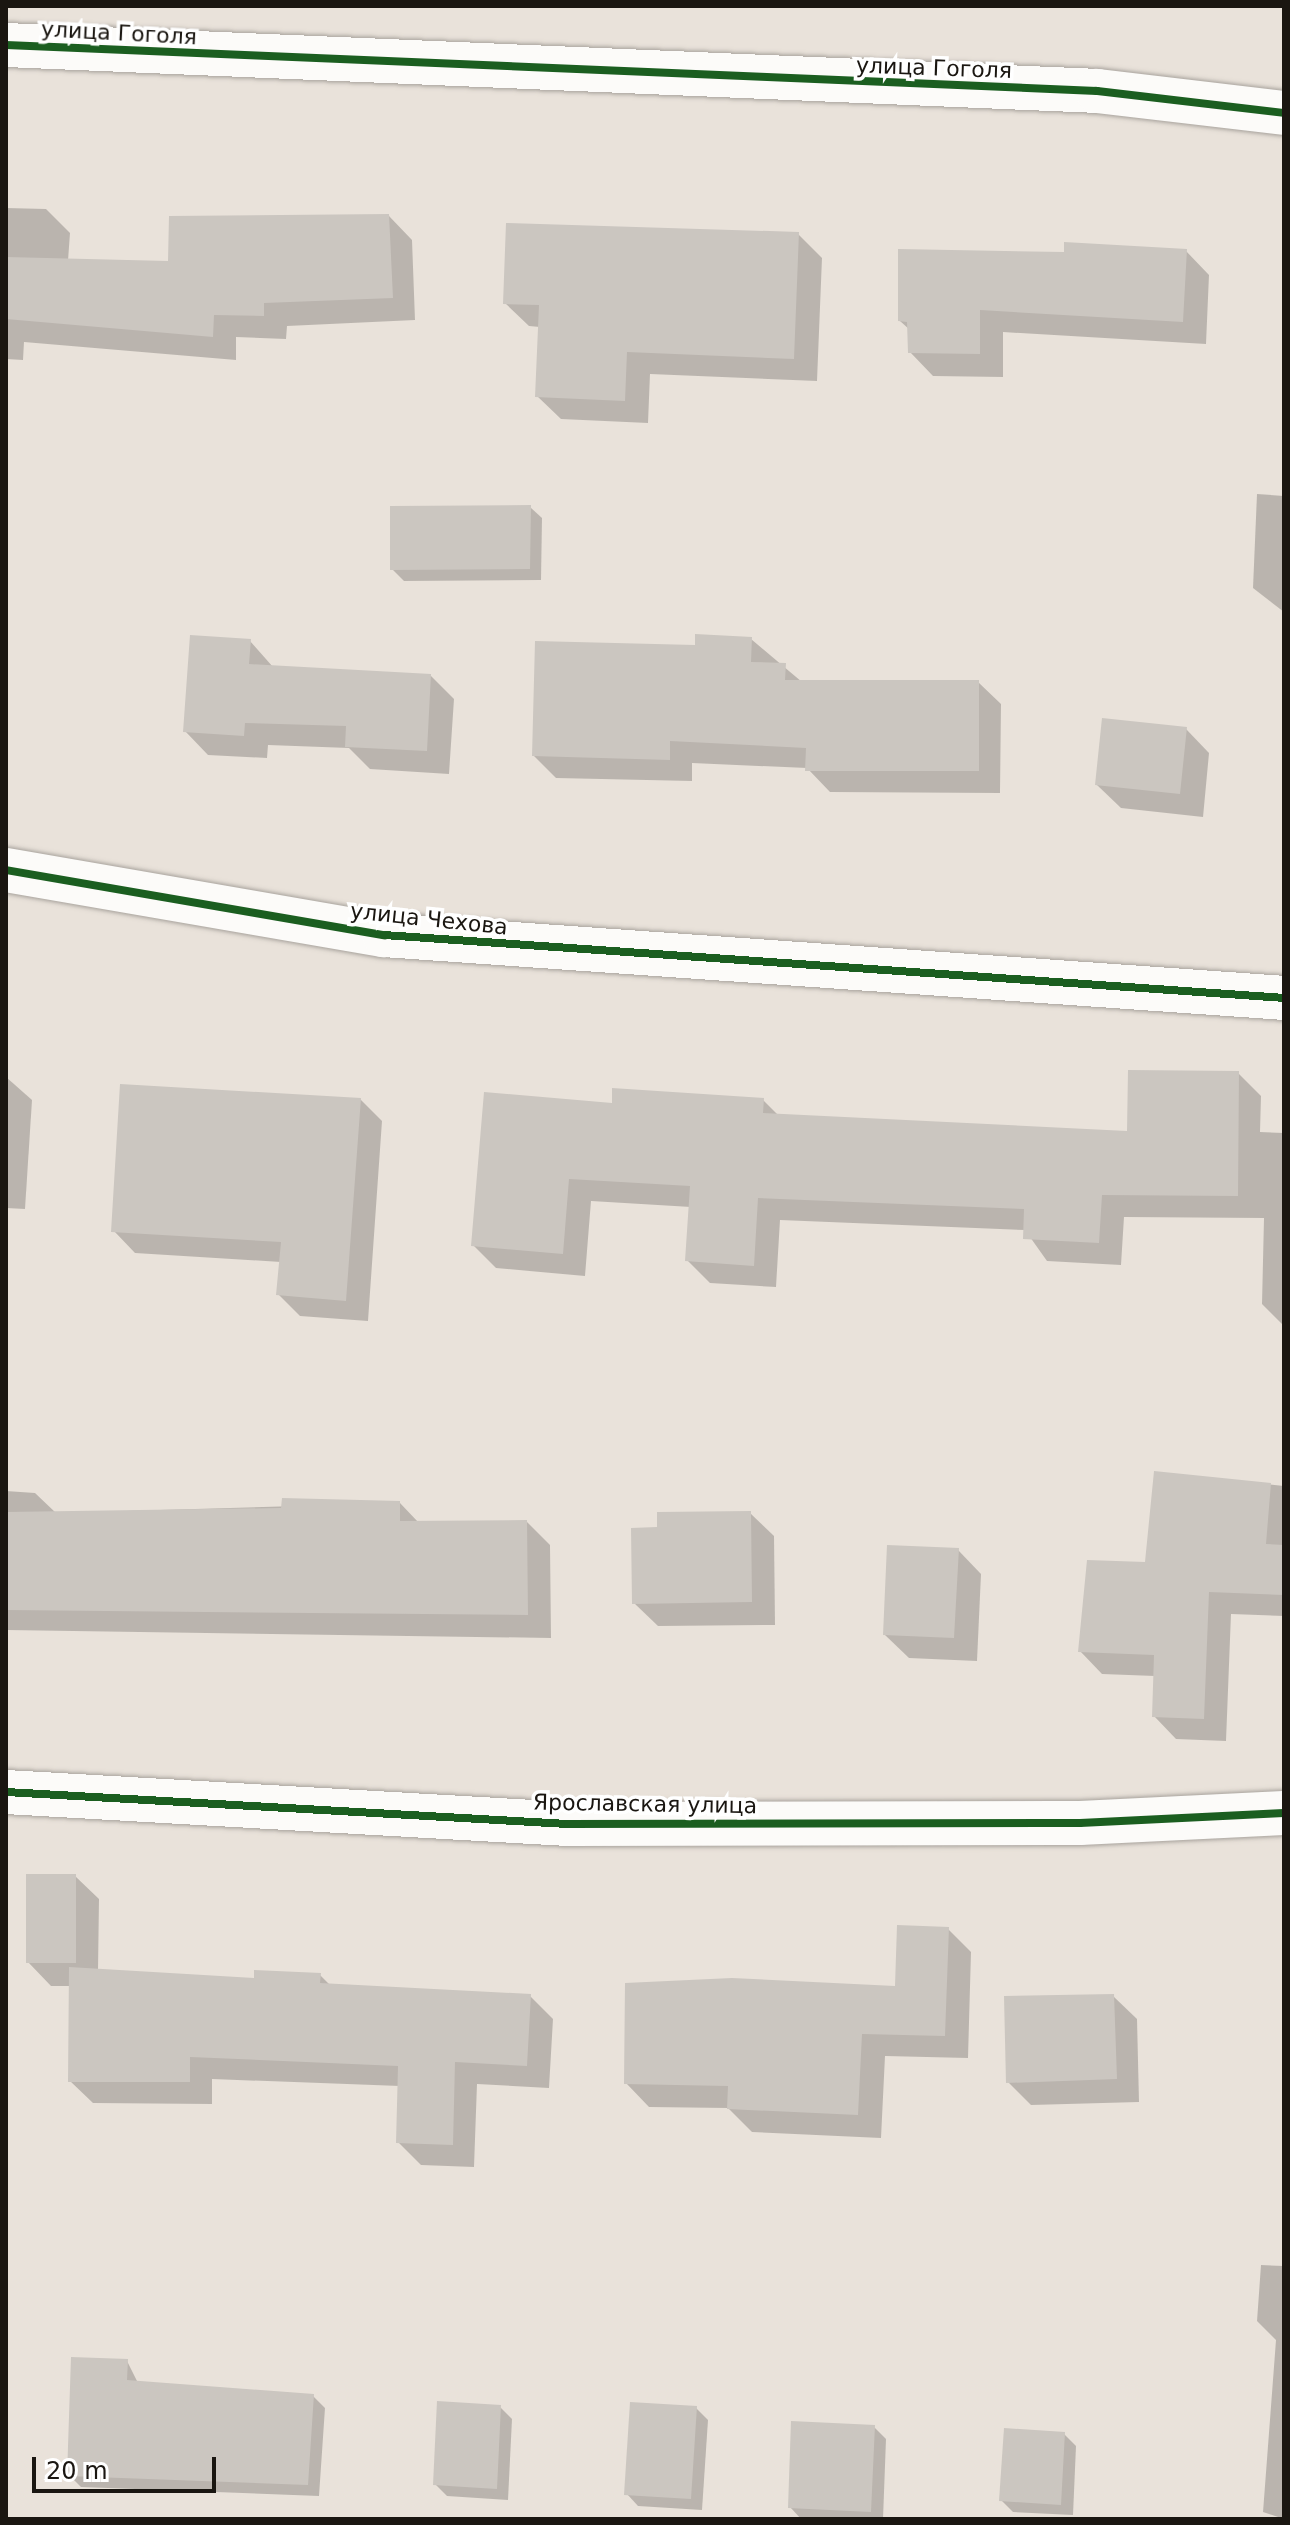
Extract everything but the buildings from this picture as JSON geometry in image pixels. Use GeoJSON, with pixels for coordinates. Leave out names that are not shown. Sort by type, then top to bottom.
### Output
{"type":"FeatureCollection","features":[{"type":"Feature","properties":{"kind":"street","name":"улица Гоголя"},"geometry":{"type":"LineString","coordinates":[[6,45],[1097,91],[1284,113]]}},
{"type":"Feature","properties":{"kind":"street","name":"улица Чехова"},"geometry":{"type":"LineString","coordinates":[[6,870],[384,935],[1284,998]]}},
{"type":"Feature","properties":{"kind":"street","name":"Ярославская улица"},"geometry":{"type":"LineString","coordinates":[[6,1792],[568,1824],[1080,1823],[1284,1813]]}},
{"type":"Feature","properties":{"kind":"cycle path"},"geometry":{"type":"LineString","coordinates":[[6,45],[1097,91],[1284,113]]}},
{"type":"Feature","properties":{"kind":"cycle path"},"geometry":{"type":"LineString","coordinates":[[6,870],[384,935],[1284,998]]}},
{"type":"Feature","properties":{"kind":"cycle path"},"geometry":{"type":"LineString","coordinates":[[6,1792],[568,1824],[1080,1823],[1284,1813]]}}]}
